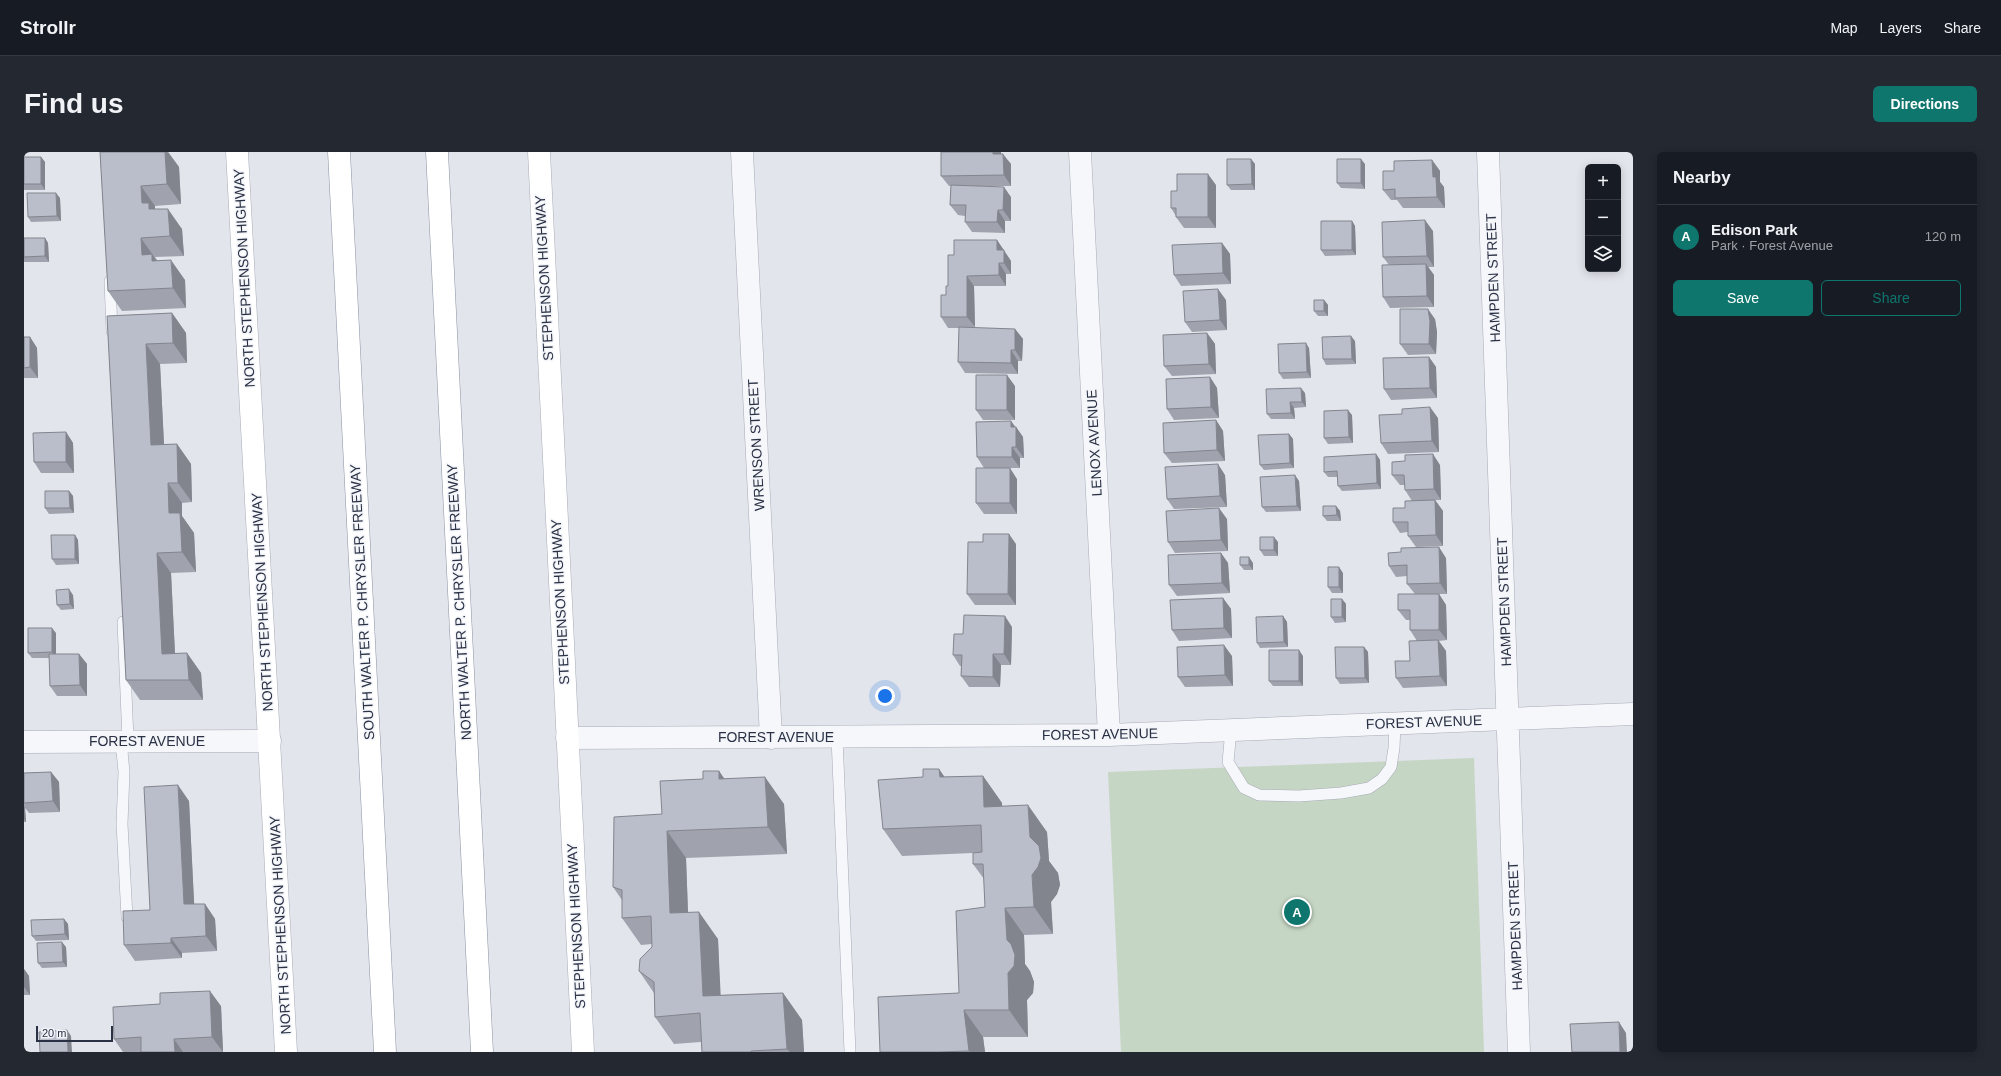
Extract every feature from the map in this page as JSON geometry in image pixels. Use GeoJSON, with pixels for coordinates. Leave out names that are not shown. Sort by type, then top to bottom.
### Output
{"type":"FeatureCollection","features":[{"type":"Feature","properties":{"kind":"main road","name":"NORTH STEPHENSON HIGHWAY"},"geometry":{"type":"LineString","coordinates":[[237,152],[286,1052]]}},
{"type":"Feature","properties":{"kind":"main road","name":"SOUTH WALTER P. CHRYSLER FREEWAY"},"geometry":{"type":"LineString","coordinates":[[339,152],[385,1052]]}},
{"type":"Feature","properties":{"kind":"main road","name":"NORTH WALTER P. CHRYSLER FREEWAY"},"geometry":{"type":"LineString","coordinates":[[437,152],[482,1052]]}},
{"type":"Feature","properties":{"kind":"main road","name":"STEPHENSON HIGHWAY"},"geometry":{"type":"LineString","coordinates":[[539,152],[583,1052]]}},
{"type":"Feature","properties":{"kind":"street","name":"WRENSON STREET"},"geometry":{"type":"LineString","coordinates":[[742,152],[771,738]]}},
{"type":"Feature","properties":{"kind":"street","name":"LENOX AVENUE"},"geometry":{"type":"LineString","coordinates":[[1080,152],[1109,735]]}},
{"type":"Feature","properties":{"kind":"street","name":"HAMPDEN STREET"},"geometry":{"type":"LineString","coordinates":[[1488,152],[1519,1052]]}},
{"type":"Feature","properties":{"kind":"street","name":"FOREST AVENUE"},"geometry":{"type":"LineString","coordinates":[[567,738],[1109,735],[1633,714]]}},
{"type":"Feature","properties":{"kind":"street","name":"FOREST AVENUE"},"geometry":{"type":"LineString","coordinates":[[24,742],[125,740],[270,741]]}},
{"type":"Feature","properties":{"kind":"lane"},"geometry":{"type":"LineString","coordinates":[[109,268],[112,345]]}},
{"type":"Feature","properties":{"kind":"lane"},"geometry":{"type":"LineString","coordinates":[[122,612],[125,740],[122,824],[128,917]]}},
{"type":"Feature","properties":{"kind":"lane"},"geometry":{"type":"LineString","coordinates":[[1232,730],[1228,762],[1244,788],[1259,795],[1299,796],[1341,793],[1369,788],[1382,779],[1391,767],[1394,748],[1395,724]]}},
{"type":"Feature","properties":{"kind":"lane"},"geometry":{"type":"LineString","coordinates":[[837,737],[850,1052]]}},
{"type":"Feature","properties":{"kind":"green space"},"geometry":{"type":"Polygon","coordinates":[[[1474,758],[1484,1052],[1121,1052],[1108,772],[1474,758]]]}},
{"type":"Feature","properties":{"kind":"building"},"geometry":{"type":"Polygon","coordinates":[[[100,152],[165,152],[167,184],[141,186],[142,203],[149,203],[149,209],[168,209],[170,236],[141,238],[142,255],[152,254],[152,261],[171,260],[173,288],[108,291],[100,152]]]}},
{"type":"Feature","properties":{"kind":"building"},"geometry":{"type":"Polygon","coordinates":[[[941,152],[993,152],[993,154],[1003,154],[1004,175],[941,176],[941,152]]]}},
{"type":"Feature","properties":{"kind":"building"},"geometry":{"type":"Polygon","coordinates":[[[24,157],[41,157],[41,184],[24,184],[24,157]]]}},
{"type":"Feature","properties":{"kind":"building"},"geometry":{"type":"Polygon","coordinates":[[[1227,159],[1251,159],[1252,184],[1227,185],[1227,159]]]}},
{"type":"Feature","properties":{"kind":"building"},"geometry":{"type":"Polygon","coordinates":[[[1337,159],[1361,159],[1361,183],[1337,183],[1337,159]]]}},
{"type":"Feature","properties":{"kind":"building"},"geometry":{"type":"Polygon","coordinates":[[[1432,160],[1433,177],[1436,177],[1437,197],[1395,198],[1395,189],[1383,190],[1383,171],[1394,171],[1394,161],[1432,160]]]}},
{"type":"Feature","properties":{"kind":"building"},"geometry":{"type":"Polygon","coordinates":[[[1177,174],[1208,174],[1208,217],[1176,217],[1176,208],[1171,208],[1171,191],[1177,191],[1177,174]]]}},
{"type":"Feature","properties":{"kind":"building"},"geometry":{"type":"Polygon","coordinates":[[[951,185],[1004,187],[1003,210],[998,210],[997,222],[965,222],[966,205],[950,205],[951,185]]]}},
{"type":"Feature","properties":{"kind":"building"},"geometry":{"type":"Polygon","coordinates":[[[27,193],[56,193],[57,216],[28,217],[27,193]]]}},
{"type":"Feature","properties":{"kind":"building"},"geometry":{"type":"Polygon","coordinates":[[[1425,220],[1427,256],[1383,257],[1382,222],[1425,220]]]}},
{"type":"Feature","properties":{"kind":"building"},"geometry":{"type":"Polygon","coordinates":[[[1321,221],[1352,221],[1352,250],[1321,250],[1321,221]]]}},
{"type":"Feature","properties":{"kind":"building"},"geometry":{"type":"Polygon","coordinates":[[[24,238],[45,238],[45,256],[24,257],[24,238]]]}},
{"type":"Feature","properties":{"kind":"building"},"geometry":{"type":"Polygon","coordinates":[[[954,240],[997,240],[997,250],[1004,250],[1004,263],[999,263],[999,275],[967,276],[967,317],[941,317],[941,295],[946,295],[946,286],[948,286],[948,255],[954,255],[954,240]]]}},
{"type":"Feature","properties":{"kind":"building"},"geometry":{"type":"Polygon","coordinates":[[[1222,243],[1223,273],[1174,275],[1172,245],[1222,243]]]}},
{"type":"Feature","properties":{"kind":"building"},"geometry":{"type":"Polygon","coordinates":[[[1426,264],[1427,296],[1383,297],[1382,265],[1426,264]]]}},
{"type":"Feature","properties":{"kind":"building"},"geometry":{"type":"Polygon","coordinates":[[[1218,289],[1220,320],[1185,322],[1183,291],[1218,289]]]}},
{"type":"Feature","properties":{"kind":"building"},"geometry":{"type":"Polygon","coordinates":[[[1314,300],[1324,300],[1324,311],[1314,311],[1314,300]]]}},
{"type":"Feature","properties":{"kind":"building"},"geometry":{"type":"Polygon","coordinates":[[[1400,309],[1428,309],[1430,321],[1429,344],[1400,344],[1400,309]]]}},
{"type":"Feature","properties":{"kind":"building"},"geometry":{"type":"Polygon","coordinates":[[[172,313],[173,343],[146,344],[151,445],[177,444],[178,483],[168,483],[169,513],[180,513],[182,552],[157,553],[162,654],[187,653],[189,680],[126,680],[107,316],[172,313]]]}},
{"type":"Feature","properties":{"kind":"building"},"geometry":{"type":"Polygon","coordinates":[[[959,327],[1015,329],[1015,350],[1011,350],[1011,363],[958,362],[959,327]]]}},
{"type":"Feature","properties":{"kind":"building"},"geometry":{"type":"Polygon","coordinates":[[[1207,333],[1209,364],[1164,366],[1163,335],[1207,333]]]}},
{"type":"Feature","properties":{"kind":"building"},"geometry":{"type":"Polygon","coordinates":[[[1351,336],[1352,359],[1323,359],[1322,337],[1351,336]]]}},
{"type":"Feature","properties":{"kind":"building"},"geometry":{"type":"Polygon","coordinates":[[[24,337],[30,337],[30,367],[24,368],[24,337]]]}},
{"type":"Feature","properties":{"kind":"building"},"geometry":{"type":"Polygon","coordinates":[[[1306,343],[1307,372],[1279,373],[1278,344],[1306,343]]]}},
{"type":"Feature","properties":{"kind":"building"},"geometry":{"type":"Polygon","coordinates":[[[1429,357],[1430,388],[1384,389],[1383,358],[1429,357]]]}},
{"type":"Feature","properties":{"kind":"building"},"geometry":{"type":"Polygon","coordinates":[[[976,375],[1007,375],[1007,410],[976,410],[976,375]]]}},
{"type":"Feature","properties":{"kind":"building"},"geometry":{"type":"Polygon","coordinates":[[[1210,377],[1211,407],[1167,409],[1166,379],[1210,377]]]}},
{"type":"Feature","properties":{"kind":"building"},"geometry":{"type":"Polygon","coordinates":[[[1301,388],[1302,402],[1290,402],[1291,413],[1267,414],[1266,389],[1301,388]]]}},
{"type":"Feature","properties":{"kind":"building"},"geometry":{"type":"Polygon","coordinates":[[[1430,407],[1432,441],[1381,443],[1379,415],[1402,414],[1402,409],[1430,407]]]}},
{"type":"Feature","properties":{"kind":"building"},"geometry":{"type":"Polygon","coordinates":[[[1348,410],[1349,437],[1324,438],[1324,411],[1348,410]]]}},
{"type":"Feature","properties":{"kind":"building"},"geometry":{"type":"Polygon","coordinates":[[[1216,420],[1217,450],[1164,453],[1163,423],[1216,420]]]}},
{"type":"Feature","properties":{"kind":"building"},"geometry":{"type":"Polygon","coordinates":[[[1011,421],[1011,427],[1016,427],[1016,447],[1012,447],[1012,457],[977,457],[976,422],[1011,421]]]}},
{"type":"Feature","properties":{"kind":"building"},"geometry":{"type":"Polygon","coordinates":[[[66,432],[66,462],[34,462],[33,433],[66,432]]]}},
{"type":"Feature","properties":{"kind":"building"},"geometry":{"type":"Polygon","coordinates":[[[1289,434],[1290,463],[1260,465],[1258,435],[1289,434]]]}},
{"type":"Feature","properties":{"kind":"building"},"geometry":{"type":"Polygon","coordinates":[[[1376,454],[1377,483],[1338,486],[1337,471],[1324,472],[1324,457],[1376,454]]]}},
{"type":"Feature","properties":{"kind":"building"},"geometry":{"type":"Polygon","coordinates":[[[1433,454],[1434,489],[1405,490],[1404,475],[1392,475],[1392,462],[1405,461],[1405,455],[1433,454]]]}},
{"type":"Feature","properties":{"kind":"building"},"geometry":{"type":"Polygon","coordinates":[[[1218,464],[1220,496],[1167,499],[1165,467],[1218,464]]]}},
{"type":"Feature","properties":{"kind":"building"},"geometry":{"type":"Polygon","coordinates":[[[976,468],[1010,468],[1010,503],[976,503],[976,468]]]}},
{"type":"Feature","properties":{"kind":"building"},"geometry":{"type":"Polygon","coordinates":[[[1295,475],[1297,506],[1262,507],[1260,477],[1295,475]]]}},
{"type":"Feature","properties":{"kind":"building"},"geometry":{"type":"Polygon","coordinates":[[[45,491],[69,491],[70,508],[45,508],[45,491]]]}},
{"type":"Feature","properties":{"kind":"building"},"geometry":{"type":"Polygon","coordinates":[[[1435,500],[1436,535],[1408,536],[1408,522],[1393,522],[1393,508],[1405,508],[1405,501],[1435,500]]]}},
{"type":"Feature","properties":{"kind":"building"},"geometry":{"type":"Polygon","coordinates":[[[1323,506],[1336,506],[1337,515],[1323,516],[1323,506]]]}},
{"type":"Feature","properties":{"kind":"building"},"geometry":{"type":"Polygon","coordinates":[[[1219,508],[1221,540],[1168,542],[1166,511],[1219,508]]]}},
{"type":"Feature","properties":{"kind":"building"},"geometry":{"type":"Polygon","coordinates":[[[983,534],[1009,534],[1008,594],[967,594],[968,542],[983,542],[983,534]]]}},
{"type":"Feature","properties":{"kind":"building"},"geometry":{"type":"Polygon","coordinates":[[[51,535],[75,535],[75,559],[52,559],[51,535]]]}},
{"type":"Feature","properties":{"kind":"building"},"geometry":{"type":"Polygon","coordinates":[[[1260,537],[1274,537],[1274,550],[1260,550],[1260,537]]]}},
{"type":"Feature","properties":{"kind":"building"},"geometry":{"type":"Polygon","coordinates":[[[1439,547],[1440,583],[1407,584],[1407,565],[1389,566],[1388,553],[1401,552],[1401,548],[1439,547]]]}},
{"type":"Feature","properties":{"kind":"building"},"geometry":{"type":"Polygon","coordinates":[[[1221,553],[1222,583],[1169,585],[1168,555],[1221,553]]]}},
{"type":"Feature","properties":{"kind":"building"},"geometry":{"type":"Polygon","coordinates":[[[1240,557],[1249,557],[1249,565],[1240,565],[1240,557]]]}},
{"type":"Feature","properties":{"kind":"building"},"geometry":{"type":"Polygon","coordinates":[[[1328,567],[1339,567],[1339,587],[1328,587],[1328,567]]]}},
{"type":"Feature","properties":{"kind":"building"},"geometry":{"type":"Polygon","coordinates":[[[69,589],[70,604],[57,605],[56,590],[69,589]]]}},
{"type":"Feature","properties":{"kind":"building"},"geometry":{"type":"Polygon","coordinates":[[[1398,594],[1439,594],[1439,630],[1410,630],[1410,610],[1398,610],[1398,594]]]}},
{"type":"Feature","properties":{"kind":"building"},"geometry":{"type":"Polygon","coordinates":[[[1223,598],[1224,628],[1172,630],[1170,600],[1223,598]]]}},
{"type":"Feature","properties":{"kind":"building"},"geometry":{"type":"Polygon","coordinates":[[[1331,599],[1342,599],[1342,617],[1331,617],[1331,599]]]}},
{"type":"Feature","properties":{"kind":"building"},"geometry":{"type":"Polygon","coordinates":[[[964,615],[1005,616],[1004,654],[993,654],[993,677],[961,676],[962,655],[953,655],[954,634],[963,634],[964,615]]]}},
{"type":"Feature","properties":{"kind":"building"},"geometry":{"type":"Polygon","coordinates":[[[1283,616],[1284,642],[1257,643],[1256,617],[1283,616]]]}},
{"type":"Feature","properties":{"kind":"building"},"geometry":{"type":"Polygon","coordinates":[[[28,628],[52,628],[52,652],[28,653],[28,628]]]}},
{"type":"Feature","properties":{"kind":"building"},"geometry":{"type":"Polygon","coordinates":[[[1438,640],[1440,676],[1396,678],[1395,661],[1410,661],[1409,641],[1438,640]]]}},
{"type":"Feature","properties":{"kind":"building"},"geometry":{"type":"Polygon","coordinates":[[[1224,645],[1225,675],[1178,677],[1177,647],[1224,645]]]}},
{"type":"Feature","properties":{"kind":"building"},"geometry":{"type":"Polygon","coordinates":[[[1335,647],[1364,647],[1365,678],[1336,678],[1335,647]]]}},
{"type":"Feature","properties":{"kind":"building"},"geometry":{"type":"Polygon","coordinates":[[[1269,650],[1299,650],[1299,681],[1269,681],[1269,650]]]}},
{"type":"Feature","properties":{"kind":"building"},"geometry":{"type":"Polygon","coordinates":[[[49,654],[79,654],[80,685],[50,686],[49,654]]]}},
{"type":"Feature","properties":{"kind":"building"},"geometry":{"type":"Polygon","coordinates":[[[923,769],[939,769],[940,777],[983,776],[984,807],[1028,805],[1030,837],[1039,846],[1041,858],[1038,867],[1032,875],[1034,907],[1005,908],[1007,940],[1011,944],[1015,955],[1014,966],[1008,973],[1009,1010],[964,1010],[969,1051],[880,1052],[878,997],[959,993],[956,911],[985,907],[983,864],[973,864],[973,853],[982,852],[981,825],[883,829],[878,780],[923,777],[923,769]]]}},
{"type":"Feature","properties":{"kind":"building"},"geometry":{"type":"Polygon","coordinates":[[[703,771],[719,771],[719,779],[765,777],[768,827],[667,831],[670,913],[699,912],[703,996],[783,993],[787,1049],[751,1052],[702,1052],[700,1013],[655,1017],[654,982],[639,971],[640,959],[652,947],[651,916],[622,918],[622,890],[613,887],[614,817],[662,814],[660,781],[703,779],[703,771]]]}},
{"type":"Feature","properties":{"kind":"building"},"geometry":{"type":"Polygon","coordinates":[[[51,772],[53,801],[24,803],[24,773],[51,772]]]}},
{"type":"Feature","properties":{"kind":"building"},"geometry":{"type":"Polygon","coordinates":[[[178,785],[184,904],[205,904],[206,936],[171,938],[171,943],[124,945],[123,911],[150,910],[144,787],[178,785]]]}},
{"type":"Feature","properties":{"kind":"building"},"geometry":{"type":"Polygon","coordinates":[[[64,919],[65,934],[32,936],[31,920],[64,919]]]}},
{"type":"Feature","properties":{"kind":"building"},"geometry":{"type":"Polygon","coordinates":[[[62,942],[63,962],[38,963],[37,943],[62,942]]]}},
{"type":"Feature","properties":{"kind":"building"},"geometry":{"type":"Polygon","coordinates":[[[210,991],[212,1037],[174,1039],[175,1052],[141,1052],[141,1037],[114,1039],[113,1007],[160,1004],[160,993],[210,991]]]}},
{"type":"Feature","properties":{"kind":"building"},"geometry":{"type":"Polygon","coordinates":[[[1619,1022],[1620,1052],[1572,1052],[1570,1024],[1619,1022]]]}},
{"type":"Feature","properties":{"kind":"building"},"geometry":{"type":"Polygon","coordinates":[[[67,1030],[68,1052],[40,1052],[39,1032],[67,1030]]]}},
{"type":"Feature","properties":{"kind":"place","name":"Edison Park"},"geometry":{"type":"Point","coordinates":[1297,912]}}]}
